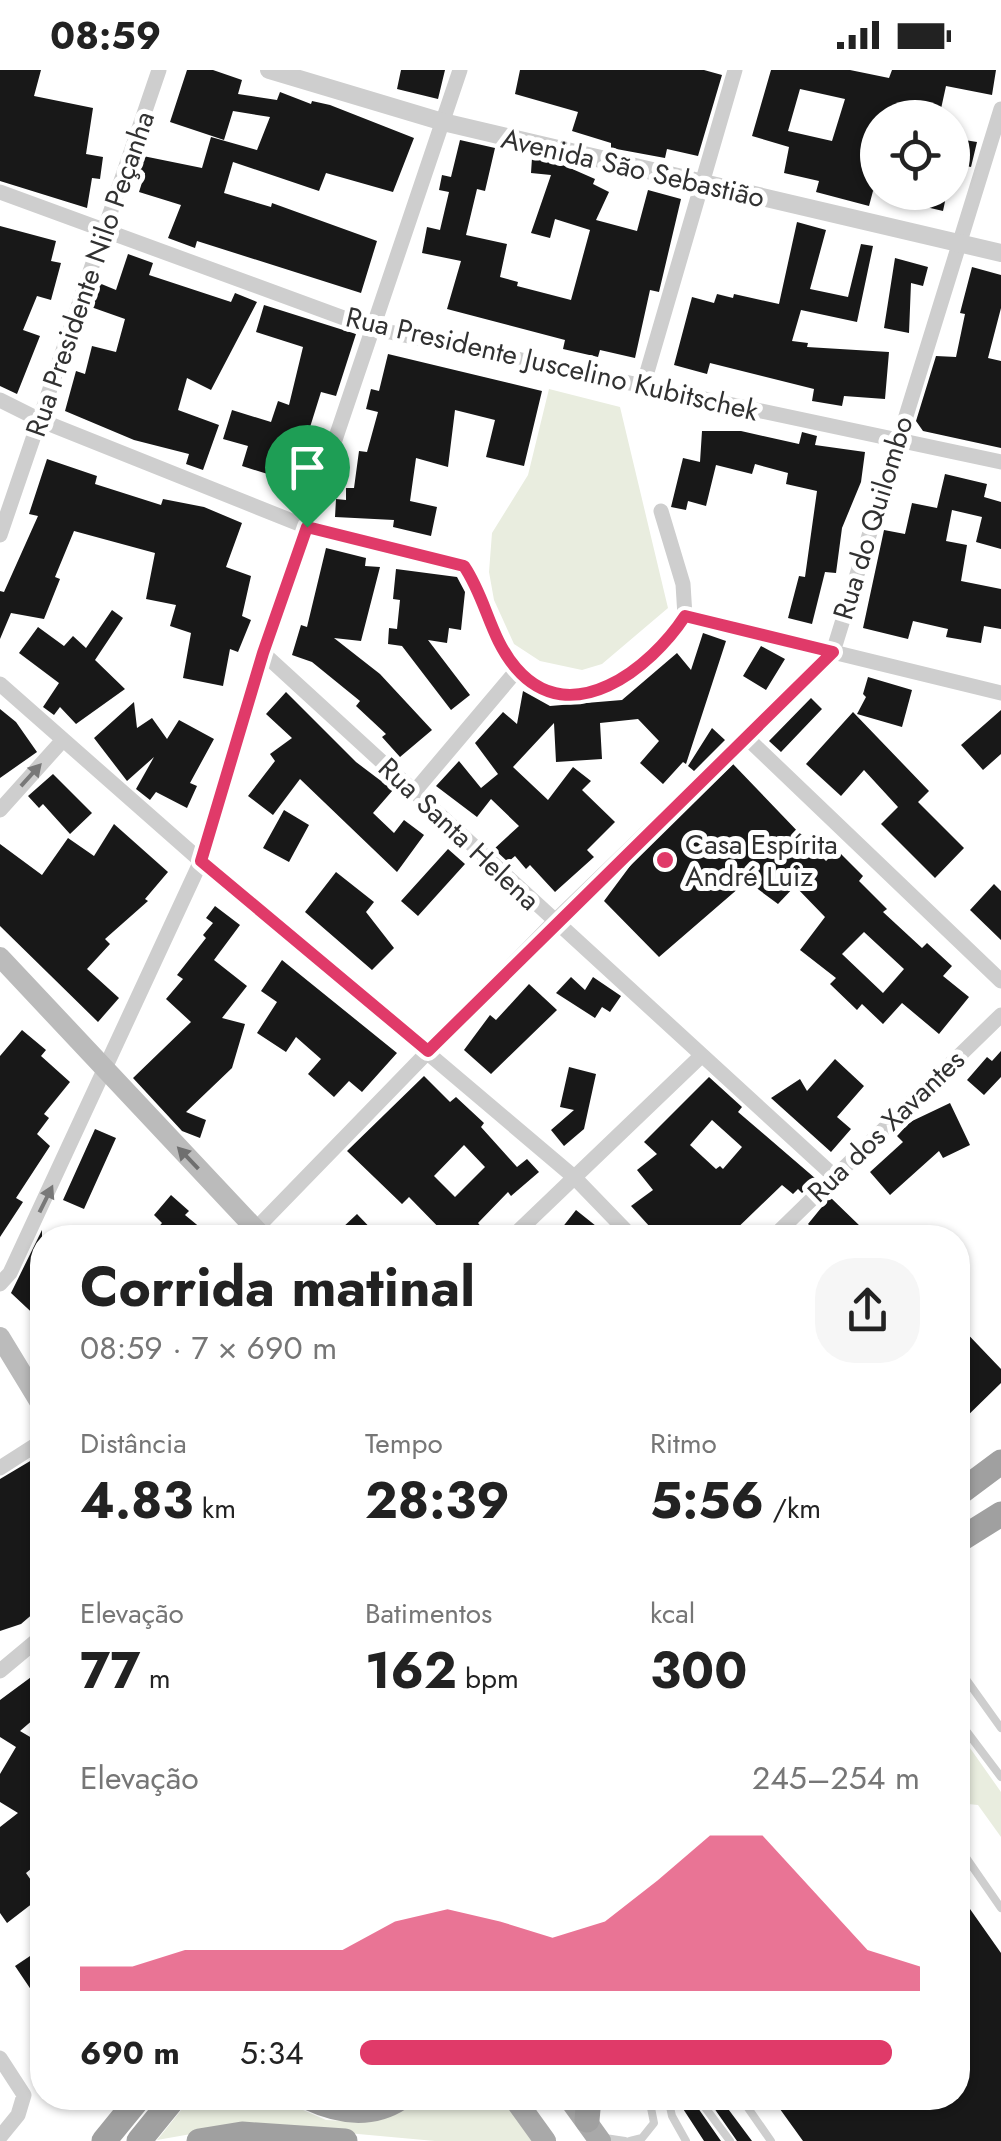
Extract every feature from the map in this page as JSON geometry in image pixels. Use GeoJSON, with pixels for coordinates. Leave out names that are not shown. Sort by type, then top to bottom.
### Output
{"type":"FeatureCollection","features":[{"type":"Feature","properties":{"kind":"highway"},"geometry":{"type":"LineString","coordinates":[[970,1485],[1001,1462]]}},
{"type":"Feature","properties":{"kind":"highway"},"geometry":{"type":"LineString","coordinates":[[970,1533],[1001,1514]]}},
{"type":"Feature","properties":{"kind":"highway"},"geometry":{"type":"LineString","coordinates":[[104,2141],[129,2110]]}},
{"type":"Feature","properties":{"kind":"highway"},"geometry":{"type":"LineString","coordinates":[[138,2141],[164,2110]]}},
{"type":"Feature","properties":{"kind":"highway"},"geometry":{"type":"LineString","coordinates":[[199,2141],[242,2134],[346,2141]]}},
{"type":"Feature","properties":{"kind":"main road"},"geometry":{"type":"LineString","coordinates":[[0,958],[248,1225]]}},
{"type":"Feature","properties":{"kind":"main road"},"geometry":{"type":"LineString","coordinates":[[0,1336],[30,1386]]}},
{"type":"Feature","properties":{"kind":"main road"},"geometry":{"type":"LineString","coordinates":[[523,2110],[546,2141]]}},
{"type":"Feature","properties":{"kind":"street","name":"Rua Presidente Nilo Peçanha"},"geometry":{"type":"LineString","coordinates":[[0,534],[42,422],[159,70]]}},
{"type":"Feature","properties":{"kind":"street","name":"Avenida São Sebastião"},"geometry":{"type":"LineString","coordinates":[[269,70],[444,122],[1001,253]]}},
{"type":"Feature","properties":{"kind":"street"},"geometry":{"type":"LineString","coordinates":[[33,1225],[201,861],[263,653],[460,70]]}},
{"type":"Feature","properties":{"kind":"street"},"geometry":{"type":"LineString","coordinates":[[643,386],[735,70]]}},
{"type":"Feature","properties":{"kind":"street","name":"Rua do Quilombo"},"geometry":{"type":"LineString","coordinates":[[264,1225],[554,922],[833,652],[1001,109]]}},
{"type":"Feature","properties":{"kind":"street","name":"Rua Presidente Juscelino Kubitschek"},"geometry":{"type":"LineString","coordinates":[[0,192],[371,328],[1001,462]]}},
{"type":"Feature","properties":{"kind":"street"},"geometry":{"type":"LineString","coordinates":[[0,400],[42,422],[307,527],[464,566],[475,583],[489,626],[516,670],[543,690],[564,695],[606,689],[668,642],[685,616],[683,584],[661,512]]}},
{"type":"Feature","properties":{"kind":"street"},"geometry":{"type":"LineString","coordinates":[[685,616],[1001,693]]}},
{"type":"Feature","properties":{"kind":"street","name":"Rua Santa Helena"},"geometry":{"type":"LineString","coordinates":[[263,653],[834,1176]]}},
{"type":"Feature","properties":{"kind":"street"},"geometry":{"type":"LineString","coordinates":[[414,792],[516,670]]}},
{"type":"Feature","properties":{"kind":"street"},"geometry":{"type":"LineString","coordinates":[[0,684],[201,861],[574,1177],[621,1225]]}},
{"type":"Feature","properties":{"kind":"street"},"geometry":{"type":"LineString","coordinates":[[747,738],[1001,981]]}},
{"type":"Feature","properties":{"kind":"street"},"geometry":{"type":"LineString","coordinates":[[0,810],[62,741]]}},
{"type":"Feature","properties":{"kind":"street","name":"Rua dos Xavantes"},"geometry":{"type":"LineString","coordinates":[[785,1225],[1001,1014]]}},
{"type":"Feature","properties":{"kind":"street"},"geometry":{"type":"LineString","coordinates":[[524,1225],[700,1057]]}},
{"type":"Feature","properties":{"kind":"street"},"geometry":{"type":"LineString","coordinates":[[0,1284],[10,1273],[30,1231]]}},
{"type":"Feature","properties":{"kind":"street"},"geometry":{"type":"LineString","coordinates":[[0,1356],[19,1368]]}},
{"type":"Feature","properties":{"kind":"street"},"geometry":{"type":"LineString","coordinates":[[0,1468],[30,1449]]}},
{"type":"Feature","properties":{"kind":"street"},"geometry":{"type":"LineString","coordinates":[[0,1672],[30,1646]]}},
{"type":"Feature","properties":{"kind":"street"},"geometry":{"type":"LineString","coordinates":[[0,2058],[20,2082],[22,2108],[0,2137]]}},
{"type":"Feature","properties":{"kind":"lane"},"geometry":{"type":"LineString","coordinates":[[970,1685],[1001,1728]]}},
{"type":"Feature","properties":{"kind":"lane"},"geometry":{"type":"LineString","coordinates":[[970,1736],[1001,1777]]}},
{"type":"Feature","properties":{"kind":"lane"},"geometry":{"type":"LineString","coordinates":[[970,1863],[1001,1908]]}},
{"type":"Feature","properties":{"kind":"lane"},"geometry":{"type":"LineString","coordinates":[[593,2124],[628,2141],[642,2138],[654,2123],[651,2110]]}},
{"type":"Feature","properties":{"kind":"lane"},"geometry":{"type":"LineString","coordinates":[[671,2110],[686,2141]]}},
{"type":"Feature","properties":{"kind":"lane"},"geometry":{"type":"LineString","coordinates":[[707,2110],[730,2141]]}},
{"type":"Feature","properties":{"kind":"lane"},"geometry":{"type":"LineString","coordinates":[[750,2110],[772,2141]]}},
{"type":"Feature","properties":{"kind":"shaded area"},"geometry":{"type":"Polygon","coordinates":[[[549,389],[620,407],[668,608],[602,664],[582,670],[540,661],[514,644],[494,600],[489,572],[492,533],[528,475],[549,389]]]}},
{"type":"Feature","properties":{"kind":"shaded area"},"geometry":{"type":"Polygon","coordinates":[[[970,1748],[1001,1792],[1001,1837],[978,1805],[970,1804],[970,1748]]]}},
{"type":"Feature","properties":{"kind":"shaded area"},"geometry":{"type":"Polygon","coordinates":[[[181,2110],[303,2110],[326,2120],[362,2122],[388,2110],[512,2110],[534,2141],[435,2141],[248,2124],[157,2140],[181,2110]]]}},
{"type":"Feature","properties":{"kind":"building"},"geometry":{"type":"Polygon","coordinates":[[[0,70],[41,70],[34,96],[93,108],[86,154],[103,157],[100,179],[92,178],[87,208],[0,181],[0,70]]]}},
{"type":"Feature","properties":{"kind":"building"},"geometry":{"type":"Polygon","coordinates":[[[187,70],[213,70],[242,80],[238,94],[277,100],[280,92],[311,104],[312,101],[330,105],[414,138],[393,192],[326,173],[319,191],[233,162],[224,193],[271,207],[272,203],[377,241],[361,293],[197,241],[195,248],[168,238],[181,205],[139,192],[145,173],[139,171],[143,156],[202,168],[211,137],[257,150],[270,117],[233,111],[224,140],[170,122],[187,70]]]}},
{"type":"Feature","properties":{"kind":"building"},"geometry":{"type":"Polygon","coordinates":[[[401,70],[445,70],[438,99],[397,89],[401,70]]]}},
{"type":"Feature","properties":{"kind":"building"},"geometry":{"type":"Polygon","coordinates":[[[520,70],[704,70],[722,75],[698,156],[667,149],[665,158],[611,148],[611,143],[572,131],[578,112],[515,94],[520,70]]]}},
{"type":"Feature","properties":{"kind":"building"},"geometry":{"type":"Polygon","coordinates":[[[771,70],[850,70],[889,78],[892,70],[996,70],[992,95],[946,86],[943,100],[860,100],[860,204],[816,192],[819,181],[784,173],[789,147],[752,136],[771,70]],[[800,89],[788,131],[832,141],[845,99],[800,89]]]}},
{"type":"Feature","properties":{"kind":"building"},"geometry":{"type":"Polygon","coordinates":[[[460,140],[495,148],[485,191],[477,189],[466,235],[507,244],[500,277],[518,282],[517,286],[571,300],[590,230],[555,219],[550,238],[531,233],[551,175],[531,173],[532,158],[554,161],[595,179],[593,184],[609,192],[596,220],[637,231],[648,190],[681,199],[659,292],[650,290],[635,358],[600,350],[598,357],[563,349],[565,340],[447,309],[461,261],[422,253],[427,227],[440,230],[449,192],[439,190],[442,175],[451,177],[460,140]]]}},
{"type":"Feature","properties":{"kind":"building"},"geometry":{"type":"Polygon","coordinates":[[[970,141],[977,142],[970,167],[970,141]]]}},
{"type":"Feature","properties":{"kind":"building"},"geometry":{"type":"Polygon","coordinates":[[[797,222],[826,230],[810,289],[848,297],[861,244],[873,246],[857,322],[801,310],[792,341],[808,343],[807,347],[889,352],[885,399],[844,396],[842,406],[812,401],[814,389],[710,363],[707,374],[674,365],[692,297],[714,303],[717,294],[733,298],[734,294],[779,304],[797,222]]]}},
{"type":"Feature","properties":{"kind":"building"},"geometry":{"type":"Polygon","coordinates":[[[0,226],[56,241],[51,261],[61,263],[51,300],[37,296],[23,330],[40,336],[17,394],[0,386],[0,226]]]}},
{"type":"Feature","properties":{"kind":"building"},"geometry":{"type":"Polygon","coordinates":[[[128,254],[153,263],[149,275],[231,302],[235,293],[257,302],[211,390],[187,378],[178,410],[219,425],[203,470],[186,464],[189,454],[134,440],[65,411],[76,371],[85,374],[92,346],[116,352],[125,319],[91,307],[99,283],[116,290],[128,254]]]}},
{"type":"Feature","properties":{"kind":"building"},"geometry":{"type":"Polygon","coordinates":[[[895,258],[928,267],[923,286],[911,283],[909,333],[884,328],[895,258]]]}},
{"type":"Feature","properties":{"kind":"building"},"geometry":{"type":"Polygon","coordinates":[[[972,267],[1001,275],[1001,308],[988,358],[1001,361],[1001,448],[923,431],[916,421],[936,356],[956,357],[965,314],[960,313],[972,267]]]}},
{"type":"Feature","properties":{"kind":"building"},"geometry":{"type":"Polygon","coordinates":[[[264,305],[356,334],[336,396],[321,392],[301,456],[316,461],[304,497],[287,492],[290,481],[242,466],[248,446],[223,439],[232,410],[271,422],[278,401],[289,405],[303,347],[256,332],[264,305]]]}},
{"type":"Feature","properties":{"kind":"building"},"geometry":{"type":"Polygon","coordinates":[[[388,354],[542,391],[524,466],[486,457],[495,420],[455,410],[448,467],[416,458],[410,501],[437,507],[431,536],[393,527],[394,520],[335,517],[336,499],[346,500],[346,488],[354,488],[359,451],[367,452],[378,412],[366,409],[371,389],[379,391],[388,354]]]}},
{"type":"Feature","properties":{"kind":"building"},"geometry":{"type":"Polygon","coordinates":[[[702,431],[741,431],[799,444],[802,432],[817,436],[815,445],[865,452],[861,482],[842,528],[836,573],[825,572],[812,624],[788,618],[799,576],[805,577],[817,491],[786,484],[788,473],[755,464],[752,474],[716,465],[706,506],[688,501],[686,510],[671,507],[683,458],[700,462],[702,431]]]}},
{"type":"Feature","properties":{"kind":"building"},"geometry":{"type":"Polygon","coordinates":[[[47,459],[97,476],[95,484],[161,505],[163,499],[204,507],[242,523],[226,567],[251,576],[242,616],[251,620],[238,652],[230,649],[223,686],[183,678],[191,633],[170,626],[176,605],[146,599],[155,553],[74,531],[55,577],[60,579],[44,619],[11,613],[0,639],[0,591],[4,592],[38,516],[29,514],[47,459]]]}},
{"type":"Feature","properties":{"kind":"building"},"geometry":{"type":"Polygon","coordinates":[[[945,474],[987,484],[984,497],[1001,502],[1001,549],[976,542],[982,517],[952,510],[946,541],[967,545],[961,581],[1001,589],[1001,629],[984,626],[981,643],[946,637],[948,629],[913,621],[908,639],[863,628],[884,530],[905,534],[912,503],[937,508],[945,474]]]}},
{"type":"Feature","properties":{"kind":"building"},"geometry":{"type":"Polygon","coordinates":[[[326,548],[366,558],[365,566],[380,567],[361,641],[334,638],[380,674],[432,730],[400,757],[382,737],[386,734],[356,706],[360,701],[312,662],[292,655],[301,625],[307,627],[326,548]]]}},
{"type":"Feature","properties":{"kind":"building"},"geometry":{"type":"Polygon","coordinates":[[[396,569],[457,577],[465,592],[461,630],[449,628],[447,643],[428,640],[470,695],[451,710],[402,646],[388,644],[389,628],[397,629],[400,600],[393,599],[396,569]]]}},
{"type":"Feature","properties":{"kind":"building"},"geometry":{"type":"Polygon","coordinates":[[[112,610],[123,618],[95,660],[125,689],[76,724],[60,707],[54,715],[43,707],[59,683],[19,653],[38,627],[64,646],[73,636],[86,648],[112,610]]]}},
{"type":"Feature","properties":{"kind":"building"},"geometry":{"type":"Polygon","coordinates":[[[703,633],[726,641],[686,764],[683,762],[663,784],[640,763],[659,741],[638,719],[600,723],[602,759],[556,762],[554,723],[513,767],[548,800],[573,767],[591,781],[582,790],[615,822],[587,850],[594,857],[555,892],[530,865],[526,869],[515,856],[508,862],[494,849],[519,826],[491,799],[477,817],[436,786],[459,761],[481,788],[498,774],[475,743],[503,712],[517,724],[523,691],[550,706],[622,700],[677,653],[691,670],[703,633]]]}},
{"type":"Feature","properties":{"kind":"building"},"geometry":{"type":"Polygon","coordinates":[[[761,646],[785,659],[766,690],[743,676],[761,646]]]}},
{"type":"Feature","properties":{"kind":"building"},"geometry":{"type":"Polygon","coordinates":[[[868,677],[912,690],[902,727],[857,714],[866,697],[863,694],[868,677]]]}},
{"type":"Feature","properties":{"kind":"building"},"geometry":{"type":"Polygon","coordinates":[[[286,692],[356,762],[393,790],[373,813],[394,833],[404,820],[424,835],[397,872],[300,779],[273,815],[248,796],[275,761],[270,754],[292,738],[266,714],[286,692]]]}},
{"type":"Feature","properties":{"kind":"building"},"geometry":{"type":"Polygon","coordinates":[[[811,698],[822,709],[781,752],[769,741],[811,698]]]}},
{"type":"Feature","properties":{"kind":"building"},"geometry":{"type":"Polygon","coordinates":[[[134,702],[137,728],[152,718],[167,739],[179,720],[214,739],[190,783],[197,786],[187,808],[156,792],[150,800],[136,789],[154,757],[127,781],[94,738],[134,702]]]}},
{"type":"Feature","properties":{"kind":"building"},"geometry":{"type":"Polygon","coordinates":[[[0,709],[16,722],[37,752],[0,778],[0,709]]]}},
{"type":"Feature","properties":{"kind":"building"},"geometry":{"type":"Polygon","coordinates":[[[1001,710],[1001,754],[983,770],[961,745],[1001,710]]]}},
{"type":"Feature","properties":{"kind":"building"},"geometry":{"type":"Polygon","coordinates":[[[853,712],[929,791],[918,802],[964,848],[935,878],[881,824],[898,807],[864,770],[841,796],[806,764],[853,712]]]}},
{"type":"Feature","properties":{"kind":"building"},"geometry":{"type":"Polygon","coordinates":[[[712,728],[725,740],[694,771],[688,766],[712,728]]]}},
{"type":"Feature","properties":{"kind":"building"},"geometry":{"type":"Polygon","coordinates":[[[733,764],[826,861],[837,850],[863,876],[859,881],[887,909],[883,912],[922,948],[927,943],[952,966],[943,976],[969,997],[939,1034],[902,1003],[883,1024],[862,1004],[857,1010],[830,984],[836,978],[800,950],[825,917],[795,886],[778,904],[747,881],[659,957],[604,901],[636,858],[733,764]],[[864,932],[842,954],[883,993],[904,969],[864,932]]]}},
{"type":"Feature","properties":{"kind":"building"},"geometry":{"type":"Polygon","coordinates":[[[53,774],[92,813],[70,834],[43,804],[39,808],[28,796],[53,774]]]}},
{"type":"Feature","properties":{"kind":"building"},"geometry":{"type":"Polygon","coordinates":[[[284,810],[309,825],[289,862],[263,848],[284,810]]]}},
{"type":"Feature","properties":{"kind":"building"},"geometry":{"type":"Polygon","coordinates":[[[114,824],[168,872],[145,899],[148,901],[105,939],[110,944],[87,969],[119,998],[98,1022],[0,926],[0,844],[42,875],[68,838],[94,856],[114,824]]]}},
{"type":"Feature","properties":{"kind":"building"},"geometry":{"type":"Polygon","coordinates":[[[448,849],[465,864],[418,916],[401,901],[448,849]]]}},
{"type":"Feature","properties":{"kind":"building"},"geometry":{"type":"Polygon","coordinates":[[[336,872],[374,902],[366,912],[394,948],[372,970],[305,912],[336,872]]]}},
{"type":"Feature","properties":{"kind":"building"},"geometry":{"type":"Polygon","coordinates":[[[994,884],[1001,891],[1001,940],[970,910],[994,884]]]}},
{"type":"Feature","properties":{"kind":"building"},"geometry":{"type":"Polygon","coordinates":[[[215,906],[240,925],[214,960],[247,986],[222,1018],[245,1024],[232,1068],[186,1112],[206,1120],[200,1138],[182,1131],[133,1078],[191,1022],[166,999],[183,979],[177,975],[206,938],[203,935],[213,923],[206,918],[215,906]]]}},
{"type":"Feature","properties":{"kind":"building"},"geometry":{"type":"Polygon","coordinates":[[[282,960],[397,1053],[362,1092],[349,1081],[334,1097],[308,1074],[321,1059],[296,1037],[286,1052],[257,1033],[277,1002],[261,991],[282,960]]]}},
{"type":"Feature","properties":{"kind":"building"},"geometry":{"type":"Polygon","coordinates":[[[571,977],[585,990],[593,977],[621,996],[610,1012],[602,1007],[595,1018],[556,993],[571,977]]]}},
{"type":"Feature","properties":{"kind":"building"},"geometry":{"type":"Polygon","coordinates":[[[529,984],[557,1010],[491,1074],[464,1050],[490,1015],[496,1020],[529,984]]]}},
{"type":"Feature","properties":{"kind":"building"},"geometry":{"type":"Polygon","coordinates":[[[22,1030],[46,1050],[41,1056],[70,1082],[44,1114],[49,1118],[37,1134],[50,1146],[16,1198],[23,1202],[0,1237],[0,1056],[22,1030]]]}},
{"type":"Feature","properties":{"kind":"building"},"geometry":{"type":"Polygon","coordinates":[[[1001,1051],[1001,1077],[984,1095],[967,1080],[987,1057],[992,1061],[1001,1051]]]}},
{"type":"Feature","properties":{"kind":"building"},"geometry":{"type":"Polygon","coordinates":[[[835,1059],[864,1086],[837,1117],[851,1129],[831,1152],[771,1098],[800,1079],[807,1091],[835,1059]]]}},
{"type":"Feature","properties":{"kind":"building"},"geometry":{"type":"Polygon","coordinates":[[[569,1067],[596,1074],[584,1129],[564,1146],[551,1130],[574,1110],[560,1107],[569,1067]]]}},
{"type":"Feature","properties":{"kind":"building"},"geometry":{"type":"Polygon","coordinates":[[[424,1076],[450,1102],[456,1097],[484,1123],[481,1127],[517,1167],[527,1159],[539,1172],[511,1196],[508,1192],[480,1225],[436,1225],[409,1197],[402,1204],[347,1151],[424,1076]],[[464,1145],[434,1176],[455,1197],[485,1167],[464,1145]]]}},
{"type":"Feature","properties":{"kind":"building"},"geometry":{"type":"Polygon","coordinates":[[[709,1077],[742,1107],[738,1112],[816,1179],[802,1193],[798,1189],[793,1194],[782,1185],[740,1225],[648,1225],[631,1206],[653,1190],[637,1170],[657,1154],[644,1142],[709,1077]],[[712,1120],[690,1145],[716,1169],[723,1169],[742,1147],[712,1120]]]}},
{"type":"Feature","properties":{"kind":"building"},"geometry":{"type":"Polygon","coordinates":[[[950,1103],[970,1145],[943,1158],[939,1151],[890,1195],[870,1172],[903,1142],[897,1136],[910,1122],[950,1103]]]}},
{"type":"Feature","properties":{"kind":"building"},"geometry":{"type":"Polygon","coordinates":[[[95,1129],[116,1138],[84,1209],[63,1200],[95,1129]]]}},
{"type":"Feature","properties":{"kind":"building"},"geometry":{"type":"Polygon","coordinates":[[[171,1195],[189,1211],[185,1215],[197,1225],[160,1225],[154,1215],[171,1195]]]}},
{"type":"Feature","properties":{"kind":"building"},"geometry":{"type":"Polygon","coordinates":[[[830,1197],[859,1225],[809,1225],[830,1197]]]}},
{"type":"Feature","properties":{"kind":"building"},"geometry":{"type":"Polygon","coordinates":[[[576,1210],[595,1225],[564,1225],[576,1210]]]}},
{"type":"Feature","properties":{"kind":"building"},"geometry":{"type":"Polygon","coordinates":[[[357,1214],[368,1225],[345,1225],[357,1214]]]}},
{"type":"Feature","properties":{"kind":"building"},"geometry":{"type":"Polygon","coordinates":[[[30,1254],[30,1311],[11,1293],[30,1254]]]}},
{"type":"Feature","properties":{"kind":"building"},"geometry":{"type":"Polygon","coordinates":[[[970,1337],[1001,1369],[1001,1383],[970,1413],[970,1337]]]}},
{"type":"Feature","properties":{"kind":"building"},"geometry":{"type":"Polygon","coordinates":[[[30,1461],[30,1616],[0,1631],[0,1479],[30,1461]]]}},
{"type":"Feature","properties":{"kind":"building"},"geometry":{"type":"Polygon","coordinates":[[[30,1678],[30,1722],[20,1731],[30,1737],[30,1870],[26,1873],[30,1879],[30,1905],[7,1923],[0,1913],[0,1827],[18,1813],[0,1802],[0,1774],[16,1747],[0,1737],[0,1700],[30,1678]]]}},
{"type":"Feature","properties":{"kind":"building"},"geometry":{"type":"Polygon","coordinates":[[[970,1909],[1001,1953],[1001,2141],[803,2141],[781,2110],[970,2110],[970,1909]]]}},
{"type":"Feature","properties":{"kind":"building"},"geometry":{"type":"Polygon","coordinates":[[[30,1956],[30,1988],[15,1966],[30,1956]]]}},
{"type":"Feature","properties":{"kind":"building"},"geometry":{"type":"Polygon","coordinates":[[[684,2110],[699,2110],[721,2141],[704,2141],[684,2110]]]}},
{"type":"Feature","properties":{"kind":"building"},"geometry":{"type":"Polygon","coordinates":[[[715,2110],[729,2110],[752,2141],[737,2141],[715,2110]]]}},
{"type":"Feature","properties":{"kind":"place","name":"Casa Espírita André Luiz"},"geometry":{"type":"Point","coordinates":[665,860]}},
{"type":"Feature","properties":{"kind":"route"},"geometry":{"type":"LineString","coordinates":[[307,527],[464,566],[475,583],[489,626],[516,670],[543,690],[564,695],[606,689],[668,642],[685,616],[833,652],[554,922],[428,1051],[201,861],[263,653],[307,527]]}}]}
